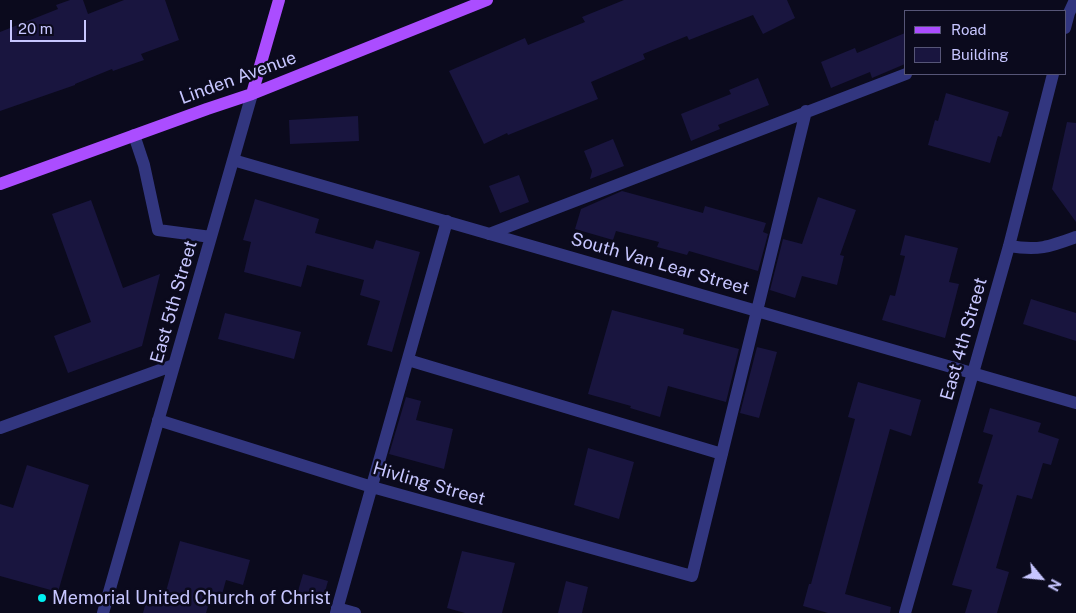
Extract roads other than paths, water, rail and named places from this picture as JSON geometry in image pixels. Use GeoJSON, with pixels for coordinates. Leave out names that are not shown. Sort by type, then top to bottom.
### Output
{"type":"FeatureCollection","features":[{"type":"Feature","properties":{"kind":"main road","name":"East 5th Street"},"geometry":{"type":"LineString","coordinates":[[252,94],[279,0]]}},
{"type":"Feature","properties":{"kind":"main road","name":"Linden Avenue"},"geometry":{"type":"LineString","coordinates":[[0,184],[134,134],[252,94],[484,0]]}},
{"type":"Feature","properties":{"kind":"street"},"geometry":{"type":"LineString","coordinates":[[1066,25],[1075,0]]}},
{"type":"Feature","properties":{"kind":"street"},"geometry":{"type":"LineString","coordinates":[[489,234],[904,75]]}},
{"type":"Feature","properties":{"kind":"street","name":"East 4th Street"},"geometry":{"type":"LineString","coordinates":[[905,613],[1009,246],[1053,75]]}},
{"type":"Feature","properties":{"kind":"street","name":"East 5th Street"},"geometry":{"type":"LineString","coordinates":[[104,613],[252,94]]}},
{"type":"Feature","properties":{"kind":"street"},"geometry":{"type":"LineString","coordinates":[[408,360],[722,454],[806,111]]}},
{"type":"Feature","properties":{"kind":"street"},"geometry":{"type":"LineString","coordinates":[[134,134],[144,165],[158,230],[211,237]]}},
{"type":"Feature","properties":{"kind":"street","name":"South Van Lear Street"},"geometry":{"type":"LineString","coordinates":[[233,160],[1076,403]]}},
{"type":"Feature","properties":{"kind":"street"},"geometry":{"type":"LineString","coordinates":[[355,613],[337,610],[447,221]]}},
{"type":"Feature","properties":{"kind":"street"},"geometry":{"type":"LineString","coordinates":[[1009,246],[1028,249],[1047,248],[1076,237]]}},
{"type":"Feature","properties":{"kind":"street"},"geometry":{"type":"LineString","coordinates":[[0,428],[174,365]]}},
{"type":"Feature","properties":{"kind":"street","name":"Hivling Street"},"geometry":{"type":"LineString","coordinates":[[158,420],[372,486],[692,576],[722,454]]}},
{"type":"Feature","properties":{"kind":"place","name":"Memorial United Church of Christ"},"geometry":{"type":"Point","coordinates":[42,598]}}]}
